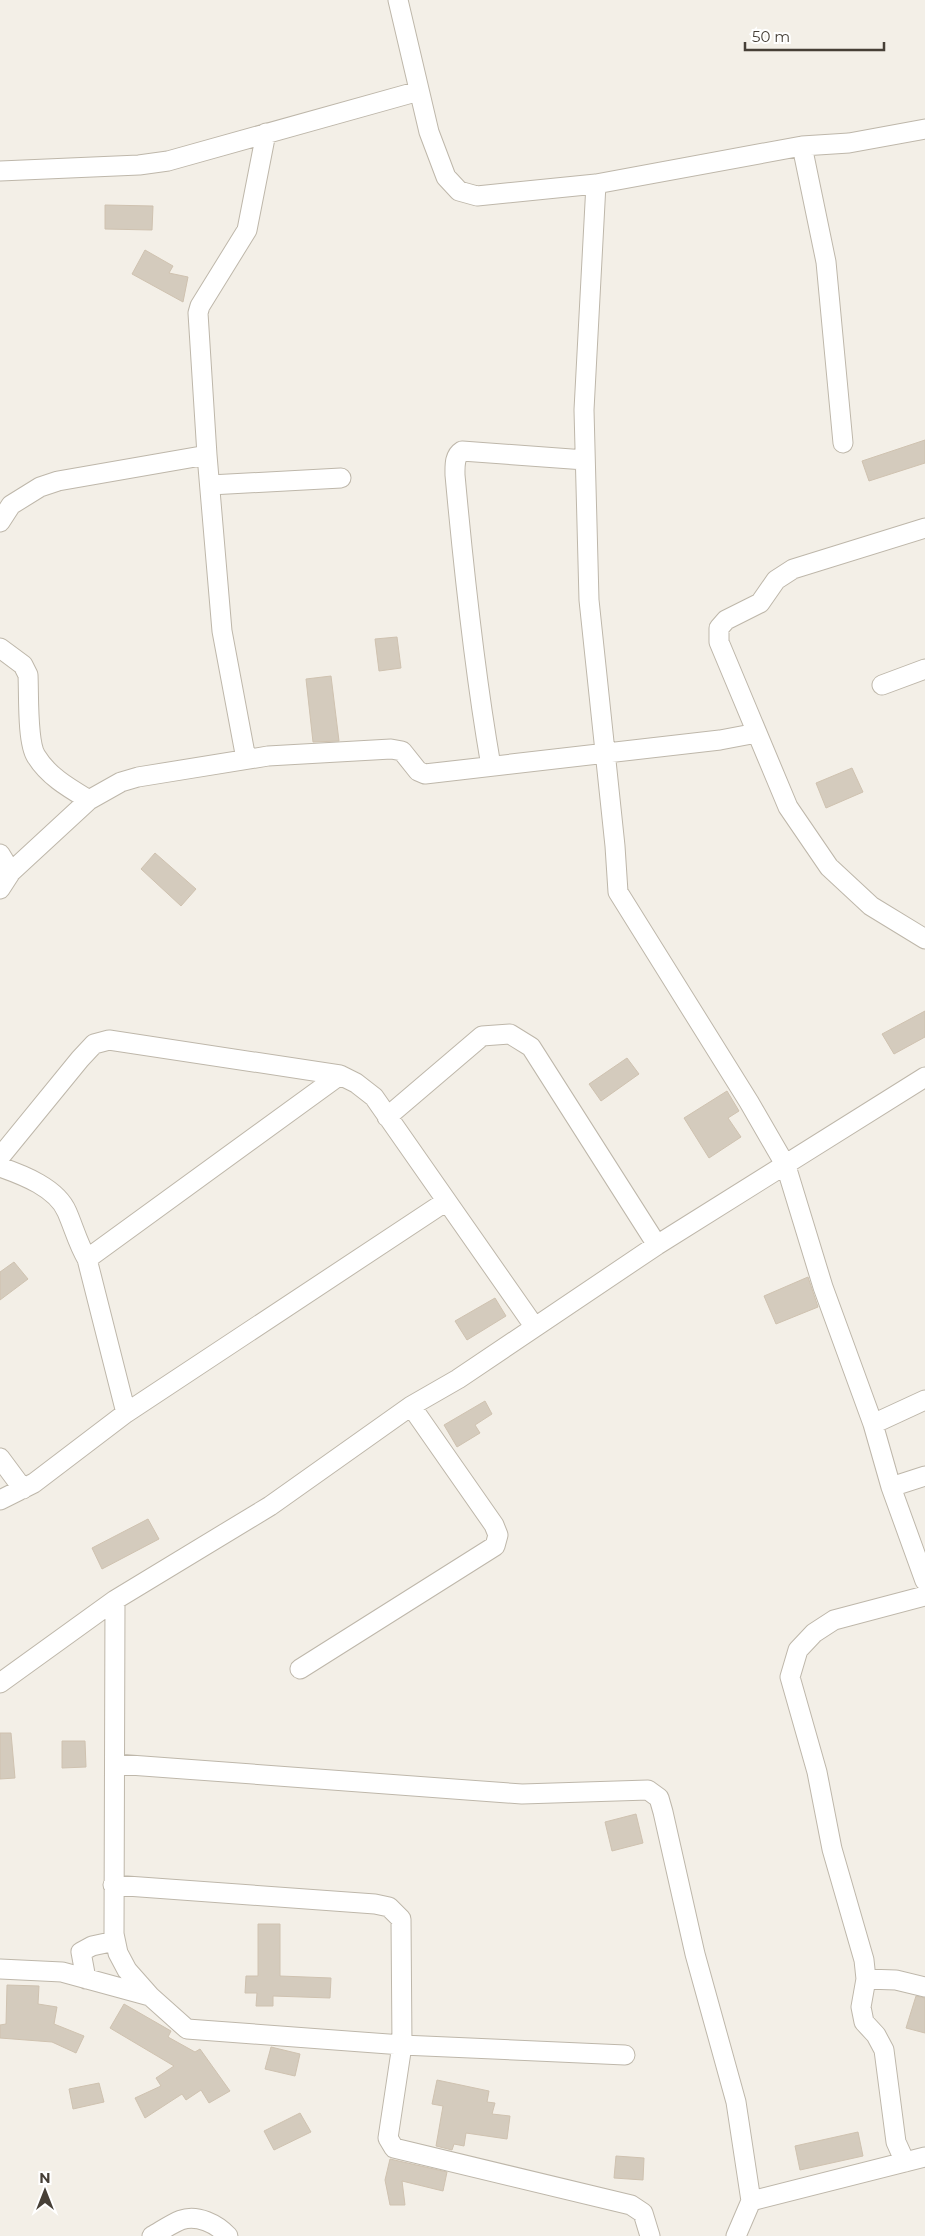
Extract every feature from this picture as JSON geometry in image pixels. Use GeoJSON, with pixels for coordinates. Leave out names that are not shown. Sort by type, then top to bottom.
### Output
{"type":"FeatureCollection","features":[{"type":"Feature","properties":{"kind":"street"},"geometry":{"type":"LineString","coordinates":[[398,0],[429,132],[446,177],[459,191],[477,196],[596,184],[802,146],[849,143],[925,129]]}},
{"type":"Feature","properties":{"kind":"street"},"geometry":{"type":"LineString","coordinates":[[0,171],[149,164],[168,161],[419,91]]}},
{"type":"Feature","properties":{"kind":"street"},"geometry":{"type":"LineString","coordinates":[[246,760],[222,631],[198,322],[200,306],[246,230],[266,133]]}},
{"type":"Feature","properties":{"kind":"street"},"geometry":{"type":"LineString","coordinates":[[802,146],[826,262],[843,442]]}},
{"type":"Feature","properties":{"kind":"street"},"geometry":{"type":"LineString","coordinates":[[596,184],[584,410],[589,600],[618,892],[749,1102],[786,1166],[823,1287],[873,1424],[891,1487],[925,1581]]}},
{"type":"Feature","properties":{"kind":"street"},"geometry":{"type":"LineString","coordinates":[[491,766],[478,691],[467,608],[455,475],[456,460],[458,454],[462,451],[585,460]]}},
{"type":"Feature","properties":{"kind":"street"},"geometry":{"type":"LineString","coordinates":[[0,522],[6,502],[40,487],[58,482],[207,455]]}},
{"type":"Feature","properties":{"kind":"street"},"geometry":{"type":"LineString","coordinates":[[210,484],[342,478]]}},
{"type":"Feature","properties":{"kind":"street"},"geometry":{"type":"LineString","coordinates":[[925,528],[793,569],[776,580],[760,603],[726,620],[719,628],[719,642],[788,807],[830,867],[871,906],[925,939]]}},
{"type":"Feature","properties":{"kind":"street"},"geometry":{"type":"LineString","coordinates":[[0,648],[23,666],[28,675],[32,740],[35,755],[55,778],[89,800]]}},
{"type":"Feature","properties":{"kind":"street"},"geometry":{"type":"LineString","coordinates":[[882,685],[925,669]]}},
{"type":"Feature","properties":{"kind":"street"},"geometry":{"type":"LineString","coordinates":[[0,888],[11,872],[89,800],[121,782],[138,777],[268,756],[391,749],[402,751],[418,771],[425,774],[720,740],[757,733]]}},
{"type":"Feature","properties":{"kind":"street"},"geometry":{"type":"LineString","coordinates":[[0,854],[11,872]]}},
{"type":"Feature","properties":{"kind":"street"},"geometry":{"type":"LineString","coordinates":[[387,1117],[482,1036],[510,1034],[531,1047],[657,1246]]}},
{"type":"Feature","properties":{"kind":"street"},"geometry":{"type":"LineString","coordinates":[[0,1156],[94,1044],[109,1040],[340,1075],[356,1082],[374,1097],[445,1202],[534,1326]]}},
{"type":"Feature","properties":{"kind":"street"},"geometry":{"type":"LineString","coordinates":[[87,1259],[340,1075]]}},
{"type":"Feature","properties":{"kind":"street"},"geometry":{"type":"LineString","coordinates":[[0,1683],[115,1600],[270,1506],[411,1406],[458,1379],[534,1326],[657,1246],[786,1166],[925,1076]]}},
{"type":"Feature","properties":{"kind":"street"},"geometry":{"type":"LineString","coordinates":[[0,1167],[30,1178],[50,1191],[67,1210],[77,1242],[87,1259],[126,1413]]}},
{"type":"Feature","properties":{"kind":"street"},"geometry":{"type":"LineString","coordinates":[[0,1500],[34,1483],[126,1413],[445,1202]]}},
{"type":"Feature","properties":{"kind":"street"},"geometry":{"type":"LineString","coordinates":[[873,1424],[925,1400]]}},
{"type":"Feature","properties":{"kind":"street"},"geometry":{"type":"LineString","coordinates":[[300,1669],[495,1546],[498,1535],[494,1525],[411,1406]]}},
{"type":"Feature","properties":{"kind":"street"},"geometry":{"type":"LineString","coordinates":[[0,1458],[23,1489]]}},
{"type":"Feature","properties":{"kind":"street"},"geometry":{"type":"LineString","coordinates":[[891,1487],[925,1476]]}},
{"type":"Feature","properties":{"kind":"street"},"geometry":{"type":"LineString","coordinates":[[905,2162],[896,2142],[884,2050],[876,2035],[864,2022],[861,2007],[866,1979],[864,1960],[832,1849],[817,1772],[790,1677],[798,1650],[814,1633],[834,1620],[925,1596]]}},
{"type":"Feature","properties":{"kind":"street"},"geometry":{"type":"LineString","coordinates":[[115,1600],[116,1764],[113,1884],[115,1941],[118,1953],[127,1970],[150,1996],[187,2029],[402,2045],[625,2055]]}},
{"type":"Feature","properties":{"kind":"street"},"geometry":{"type":"LineString","coordinates":[[116,1764],[522,1794],[622,1789],[654,1792],[663,1812],[695,1954],[736,2102],[751,2200],[736,2236]]}},
{"type":"Feature","properties":{"kind":"street"},"geometry":{"type":"LineString","coordinates":[[113,1884],[375,1904],[389,1907],[401,1918],[402,2045],[388,2138],[394,2148],[631,2205],[643,2213],[650,2236]]}},
{"type":"Feature","properties":{"kind":"street"},"geometry":{"type":"LineString","coordinates":[[86,1979],[81,1952],[92,1946],[115,1941]]}},
{"type":"Feature","properties":{"kind":"street"},"geometry":{"type":"LineString","coordinates":[[0,1969],[62,1972],[150,1996]]}},
{"type":"Feature","properties":{"kind":"street"},"geometry":{"type":"LineString","coordinates":[[866,1979],[896,1980],[925,1987]]}},
{"type":"Feature","properties":{"kind":"street"},"geometry":{"type":"LineString","coordinates":[[751,2200],[925,2157]]}},
{"type":"Feature","properties":{"kind":"street"},"geometry":{"type":"LineString","coordinates":[[152,2236],[182,2220],[202,2219],[222,2229],[228,2236]]}},
{"type":"Feature","properties":{"kind":"building"},"geometry":{"type":"Polygon","coordinates":[[[105,205],[153,206],[152,230],[105,229],[105,205]]]}},
{"type":"Feature","properties":{"kind":"building"},"geometry":{"type":"Polygon","coordinates":[[[145,250],[173,266],[169,273],[188,277],[183,302],[132,274],[145,250]]]}},
{"type":"Feature","properties":{"kind":"building"},"geometry":{"type":"Polygon","coordinates":[[[925,440],[925,463],[869,481],[862,461],[925,440]]]}},
{"type":"Feature","properties":{"kind":"building"},"geometry":{"type":"Polygon","coordinates":[[[397,637],[401,668],[379,671],[375,639],[397,637]]]}},
{"type":"Feature","properties":{"kind":"building"},"geometry":{"type":"Polygon","coordinates":[[[331,676],[339,741],[313,742],[306,679],[331,676]]]}},
{"type":"Feature","properties":{"kind":"building"},"geometry":{"type":"Polygon","coordinates":[[[852,768],[863,792],[826,808],[816,783],[852,768]]]}},
{"type":"Feature","properties":{"kind":"building"},"geometry":{"type":"Polygon","coordinates":[[[155,853],[196,889],[181,906],[141,869],[155,853]]]}},
{"type":"Feature","properties":{"kind":"building"},"geometry":{"type":"Polygon","coordinates":[[[925,1011],[925,1037],[894,1054],[882,1034],[925,1011]]]}},
{"type":"Feature","properties":{"kind":"building"},"geometry":{"type":"Polygon","coordinates":[[[627,1058],[639,1074],[601,1101],[589,1084],[627,1058]]]}},
{"type":"Feature","properties":{"kind":"building"},"geometry":{"type":"Polygon","coordinates":[[[727,1091],[739,1111],[728,1118],[741,1137],[709,1158],[684,1118],[727,1091]]]}},
{"type":"Feature","properties":{"kind":"building"},"geometry":{"type":"Polygon","coordinates":[[[14,1262],[28,1279],[0,1300],[0,1272],[14,1262]]]}},
{"type":"Feature","properties":{"kind":"building"},"geometry":{"type":"Polygon","coordinates":[[[808,1277],[818,1307],[776,1324],[764,1296],[808,1277]]]}},
{"type":"Feature","properties":{"kind":"building"},"geometry":{"type":"Polygon","coordinates":[[[495,1298],[506,1316],[467,1340],[455,1321],[495,1298]]]}},
{"type":"Feature","properties":{"kind":"building"},"geometry":{"type":"Polygon","coordinates":[[[485,1401],[492,1414],[475,1425],[480,1433],[457,1447],[444,1425],[485,1401]]]}},
{"type":"Feature","properties":{"kind":"building"},"geometry":{"type":"Polygon","coordinates":[[[148,1519],[159,1539],[102,1569],[92,1548],[148,1519]]]}},
{"type":"Feature","properties":{"kind":"building"},"geometry":{"type":"Polygon","coordinates":[[[0,1733],[11,1733],[15,1778],[0,1779],[0,1733]]]}},
{"type":"Feature","properties":{"kind":"building"},"geometry":{"type":"Polygon","coordinates":[[[62,1741],[85,1741],[86,1767],[62,1768],[62,1741]]]}},
{"type":"Feature","properties":{"kind":"building"},"geometry":{"type":"Polygon","coordinates":[[[636,1814],[643,1843],[612,1851],[605,1822],[636,1814]]]}},
{"type":"Feature","properties":{"kind":"building"},"geometry":{"type":"Polygon","coordinates":[[[258,1924],[280,1924],[280,1976],[331,1978],[330,1998],[273,1996],[273,2006],[256,2006],[257,1993],[245,1993],[246,1976],[258,1976],[258,1924]]]}},
{"type":"Feature","properties":{"kind":"building"},"geometry":{"type":"Polygon","coordinates":[[[7,1985],[39,1986],[38,2004],[57,2007],[54,2024],[84,2036],[76,2053],[52,2042],[0,2038],[0,2025],[6,2024],[7,1985]]]}},
{"type":"Feature","properties":{"kind":"building"},"geometry":{"type":"Polygon","coordinates":[[[916,1996],[925,1998],[925,2033],[906,2028],[916,1996]]]}},
{"type":"Feature","properties":{"kind":"building"},"geometry":{"type":"Polygon","coordinates":[[[124,2004],[171,2031],[168,2037],[195,2052],[200,2049],[230,2091],[209,2103],[201,2090],[186,2100],[182,2094],[145,2118],[135,2098],[161,2086],[156,2078],[174,2066],[110,2028],[124,2004]]]}},
{"type":"Feature","properties":{"kind":"building"},"geometry":{"type":"Polygon","coordinates":[[[271,2047],[300,2054],[295,2076],[265,2069],[271,2047]]]}},
{"type":"Feature","properties":{"kind":"building"},"geometry":{"type":"Polygon","coordinates":[[[437,2080],[489,2091],[487,2102],[495,2103],[492,2114],[510,2116],[507,2139],[466,2133],[464,2146],[454,2144],[452,2150],[436,2146],[443,2106],[432,2104],[437,2080]]]}},
{"type":"Feature","properties":{"kind":"building"},"geometry":{"type":"Polygon","coordinates":[[[99,2083],[104,2102],[73,2109],[69,2089],[99,2083]]]}},
{"type":"Feature","properties":{"kind":"building"},"geometry":{"type":"Polygon","coordinates":[[[300,2113],[311,2132],[274,2150],[264,2131],[300,2113]]]}},
{"type":"Feature","properties":{"kind":"building"},"geometry":{"type":"Polygon","coordinates":[[[858,2132],[863,2156],[800,2170],[795,2146],[858,2132]]]}},
{"type":"Feature","properties":{"kind":"building"},"geometry":{"type":"Polygon","coordinates":[[[616,2156],[644,2158],[643,2180],[614,2178],[616,2156]]]}},
{"type":"Feature","properties":{"kind":"building"},"geometry":{"type":"Polygon","coordinates":[[[390,2159],[447,2172],[443,2191],[402,2181],[405,2205],[390,2205],[385,2180],[390,2159]]]}}]}
